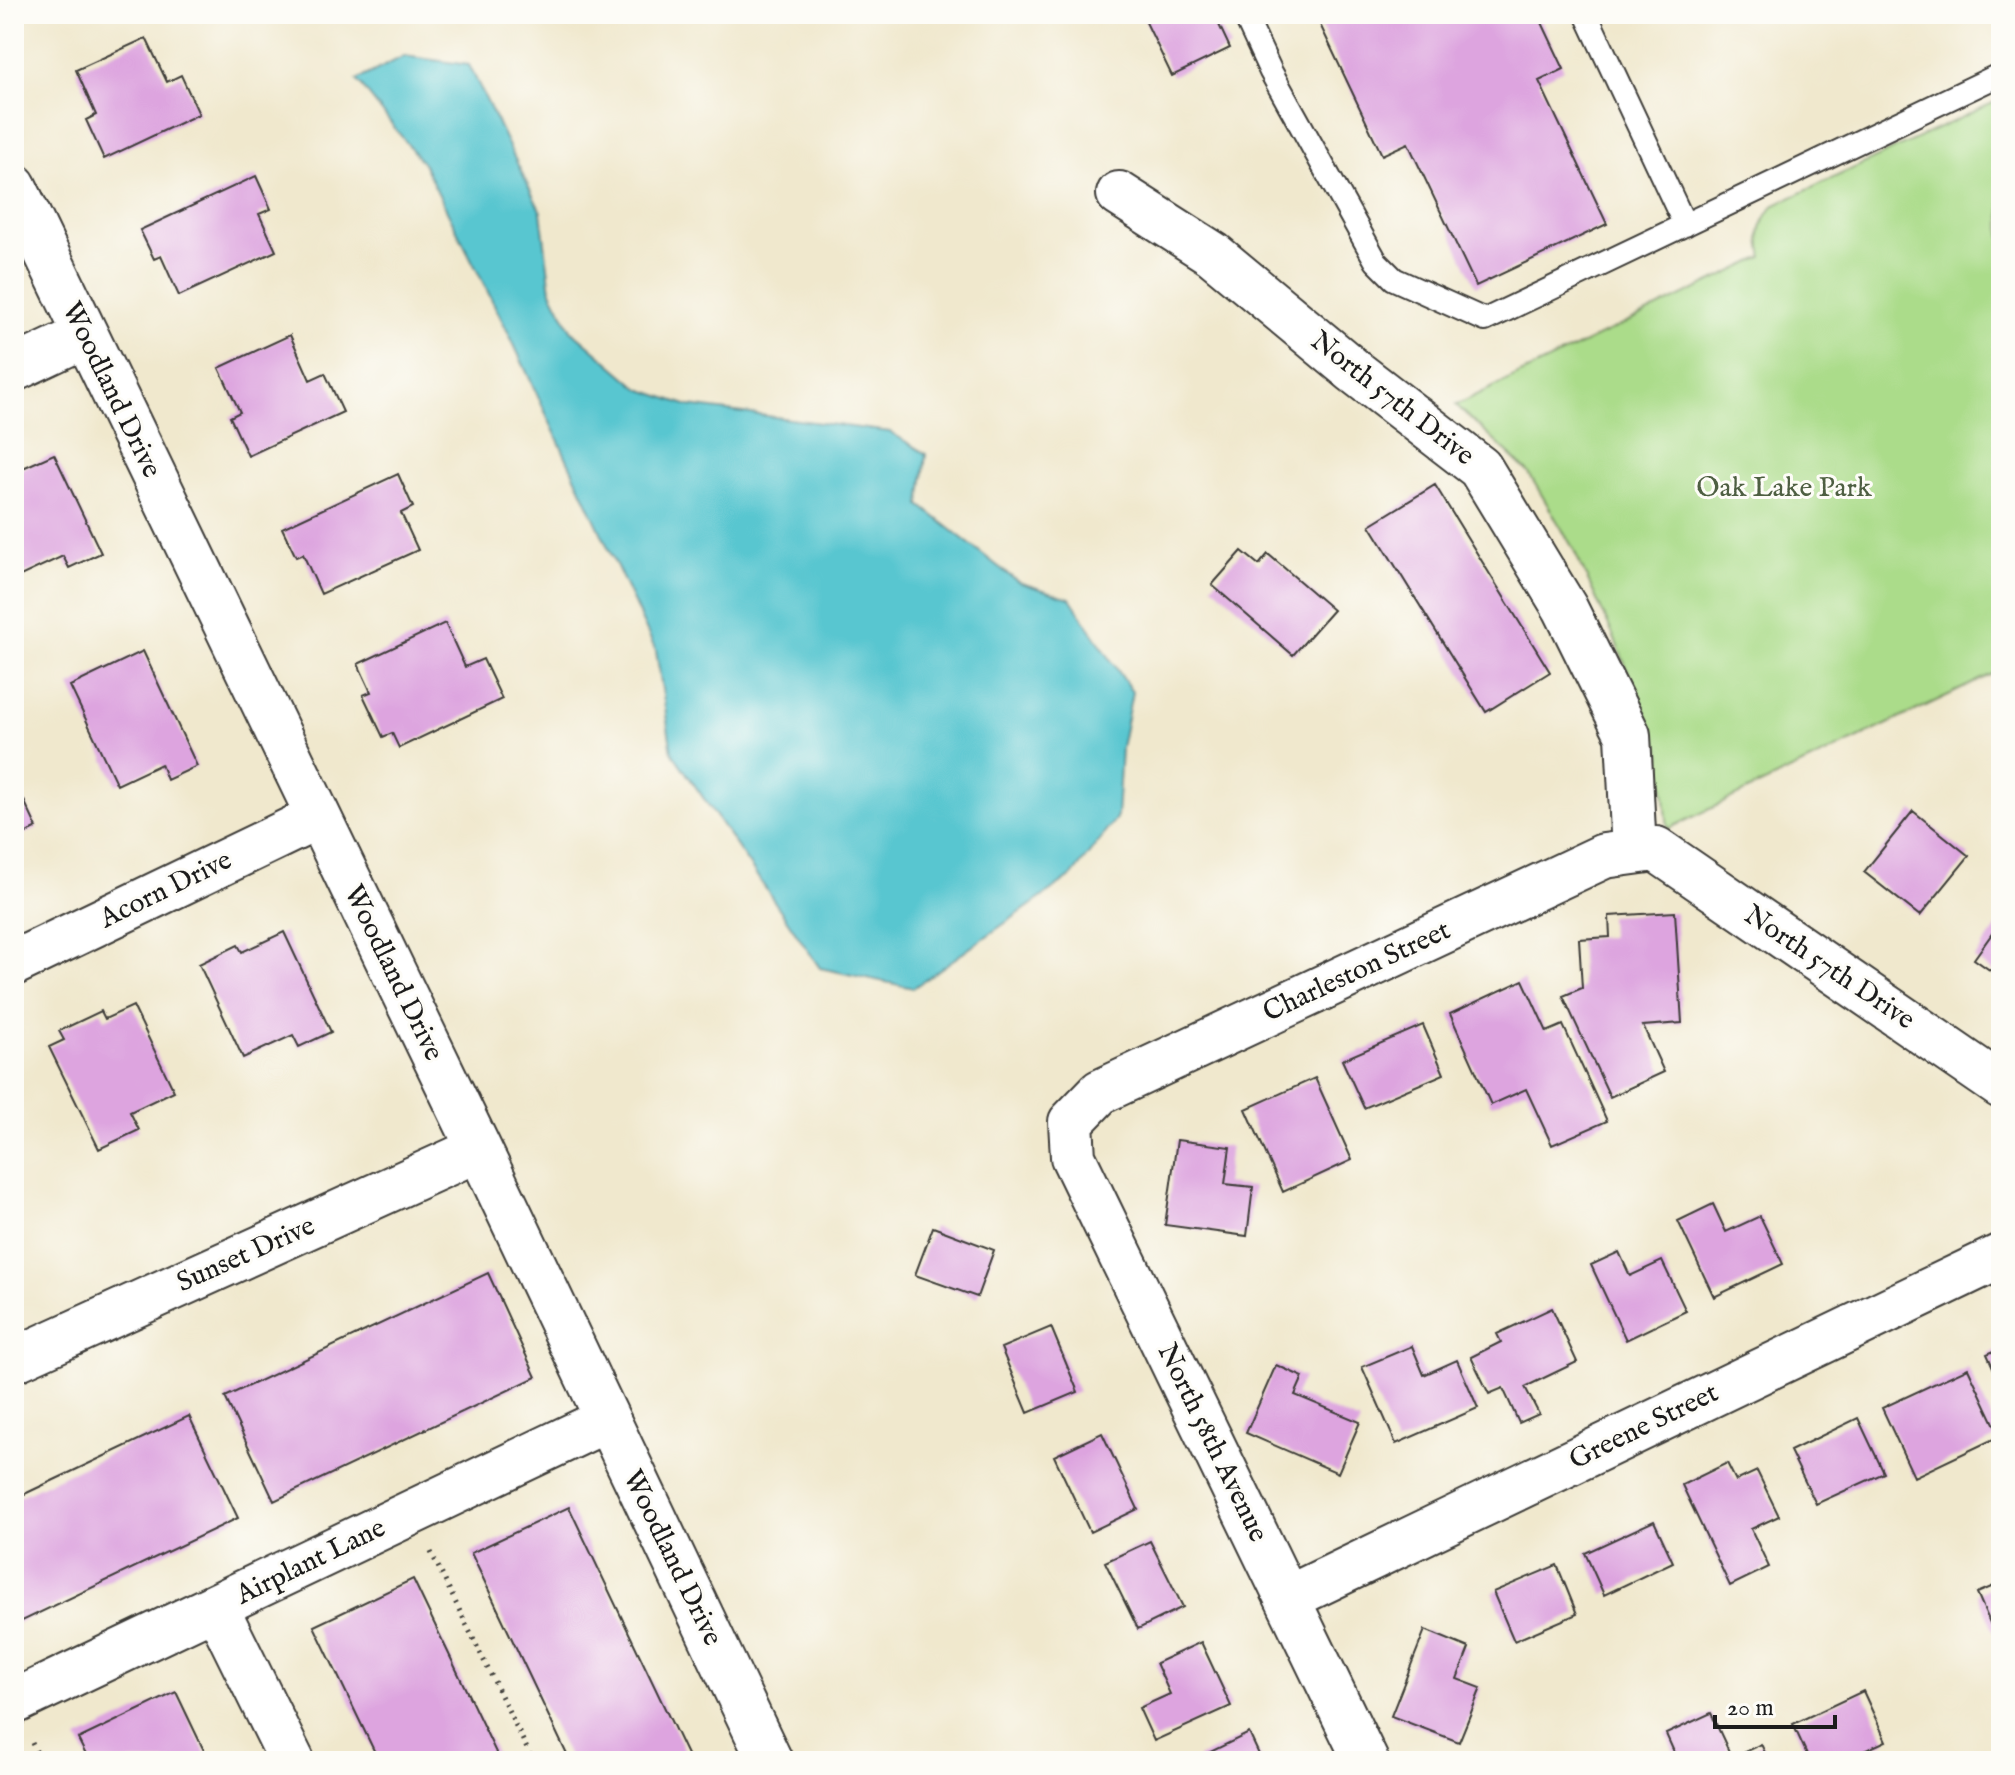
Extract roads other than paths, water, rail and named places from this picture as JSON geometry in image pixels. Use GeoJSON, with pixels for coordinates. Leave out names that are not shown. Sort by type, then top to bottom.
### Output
{"type":"FeatureCollection","features":[{"type":"Feature","properties":{"kind":"street","name":"Woodland Drive"},"geometry":{"type":"LineString","coordinates":[[14,186],[479,1149],[770,1761]]}},
{"type":"Feature","properties":{"kind":"street","name":"North 57th Drive"},"geometry":{"type":"LineString","coordinates":[[1119,194],[1213,254],[1354,371],[1480,468],[1565,608],[1628,735],[1645,851],[2001,1086]]}},
{"type":"Feature","properties":{"kind":"street"},"geometry":{"type":"LineString","coordinates":[[14,369],[84,336]]}},
{"type":"Feature","properties":{"kind":"street","name":"Acorn Drive"},"geometry":{"type":"LineString","coordinates":[[14,963],[318,817]]}},
{"type":"Feature","properties":{"kind":"street","name":"Charleston Street"},"geometry":{"type":"LineString","coordinates":[[1071,1122],[1100,1092],[1604,856],[1645,851]]}},
{"type":"Feature","properties":{"kind":"street","name":"North 58th Avenue"},"geometry":{"type":"LineString","coordinates":[[1071,1122],[1073,1157],[1366,1761]]}},
{"type":"Feature","properties":{"kind":"street","name":"Sunset Drive"},"geometry":{"type":"LineString","coordinates":[[14,1360],[479,1149]]}},
{"type":"Feature","properties":{"kind":"street","name":"Greene Street"},"geometry":{"type":"LineString","coordinates":[[1288,1598],[2001,1256]]}},
{"type":"Feature","properties":{"kind":"street","name":"Airplant Lane"},"geometry":{"type":"LineString","coordinates":[[14,1702],[606,1420]]}},
{"type":"Feature","properties":{"kind":"street"},"geometry":{"type":"LineString","coordinates":[[216,1607],[292,1761]]}},
{"type":"Feature","properties":{"kind":"lane"},"geometry":{"type":"LineString","coordinates":[[1244,14],[1271,72],[1376,261],[1394,279],[1485,320],[2001,74]]}},
{"type":"Feature","properties":{"kind":"lane"},"geometry":{"type":"LineString","coordinates":[[1586,14],[1685,225]]}},
{"type":"Feature","properties":{"kind":"water"},"geometry":{"type":"Polygon","coordinates":[[[404,56],[469,65],[541,212],[551,291],[571,330],[640,389],[689,406],[890,432],[926,454],[920,505],[1018,582],[1070,598],[1132,692],[1121,748],[1117,817],[1072,876],[913,988],[820,968],[672,752],[656,651],[511,338],[424,165],[357,80],[404,56]]]}},
{"type":"Feature","properties":{"kind":"park label","name":"Oak Lake Park"},"geometry":{"type":"Point","coordinates":[1784,488]}}]}
